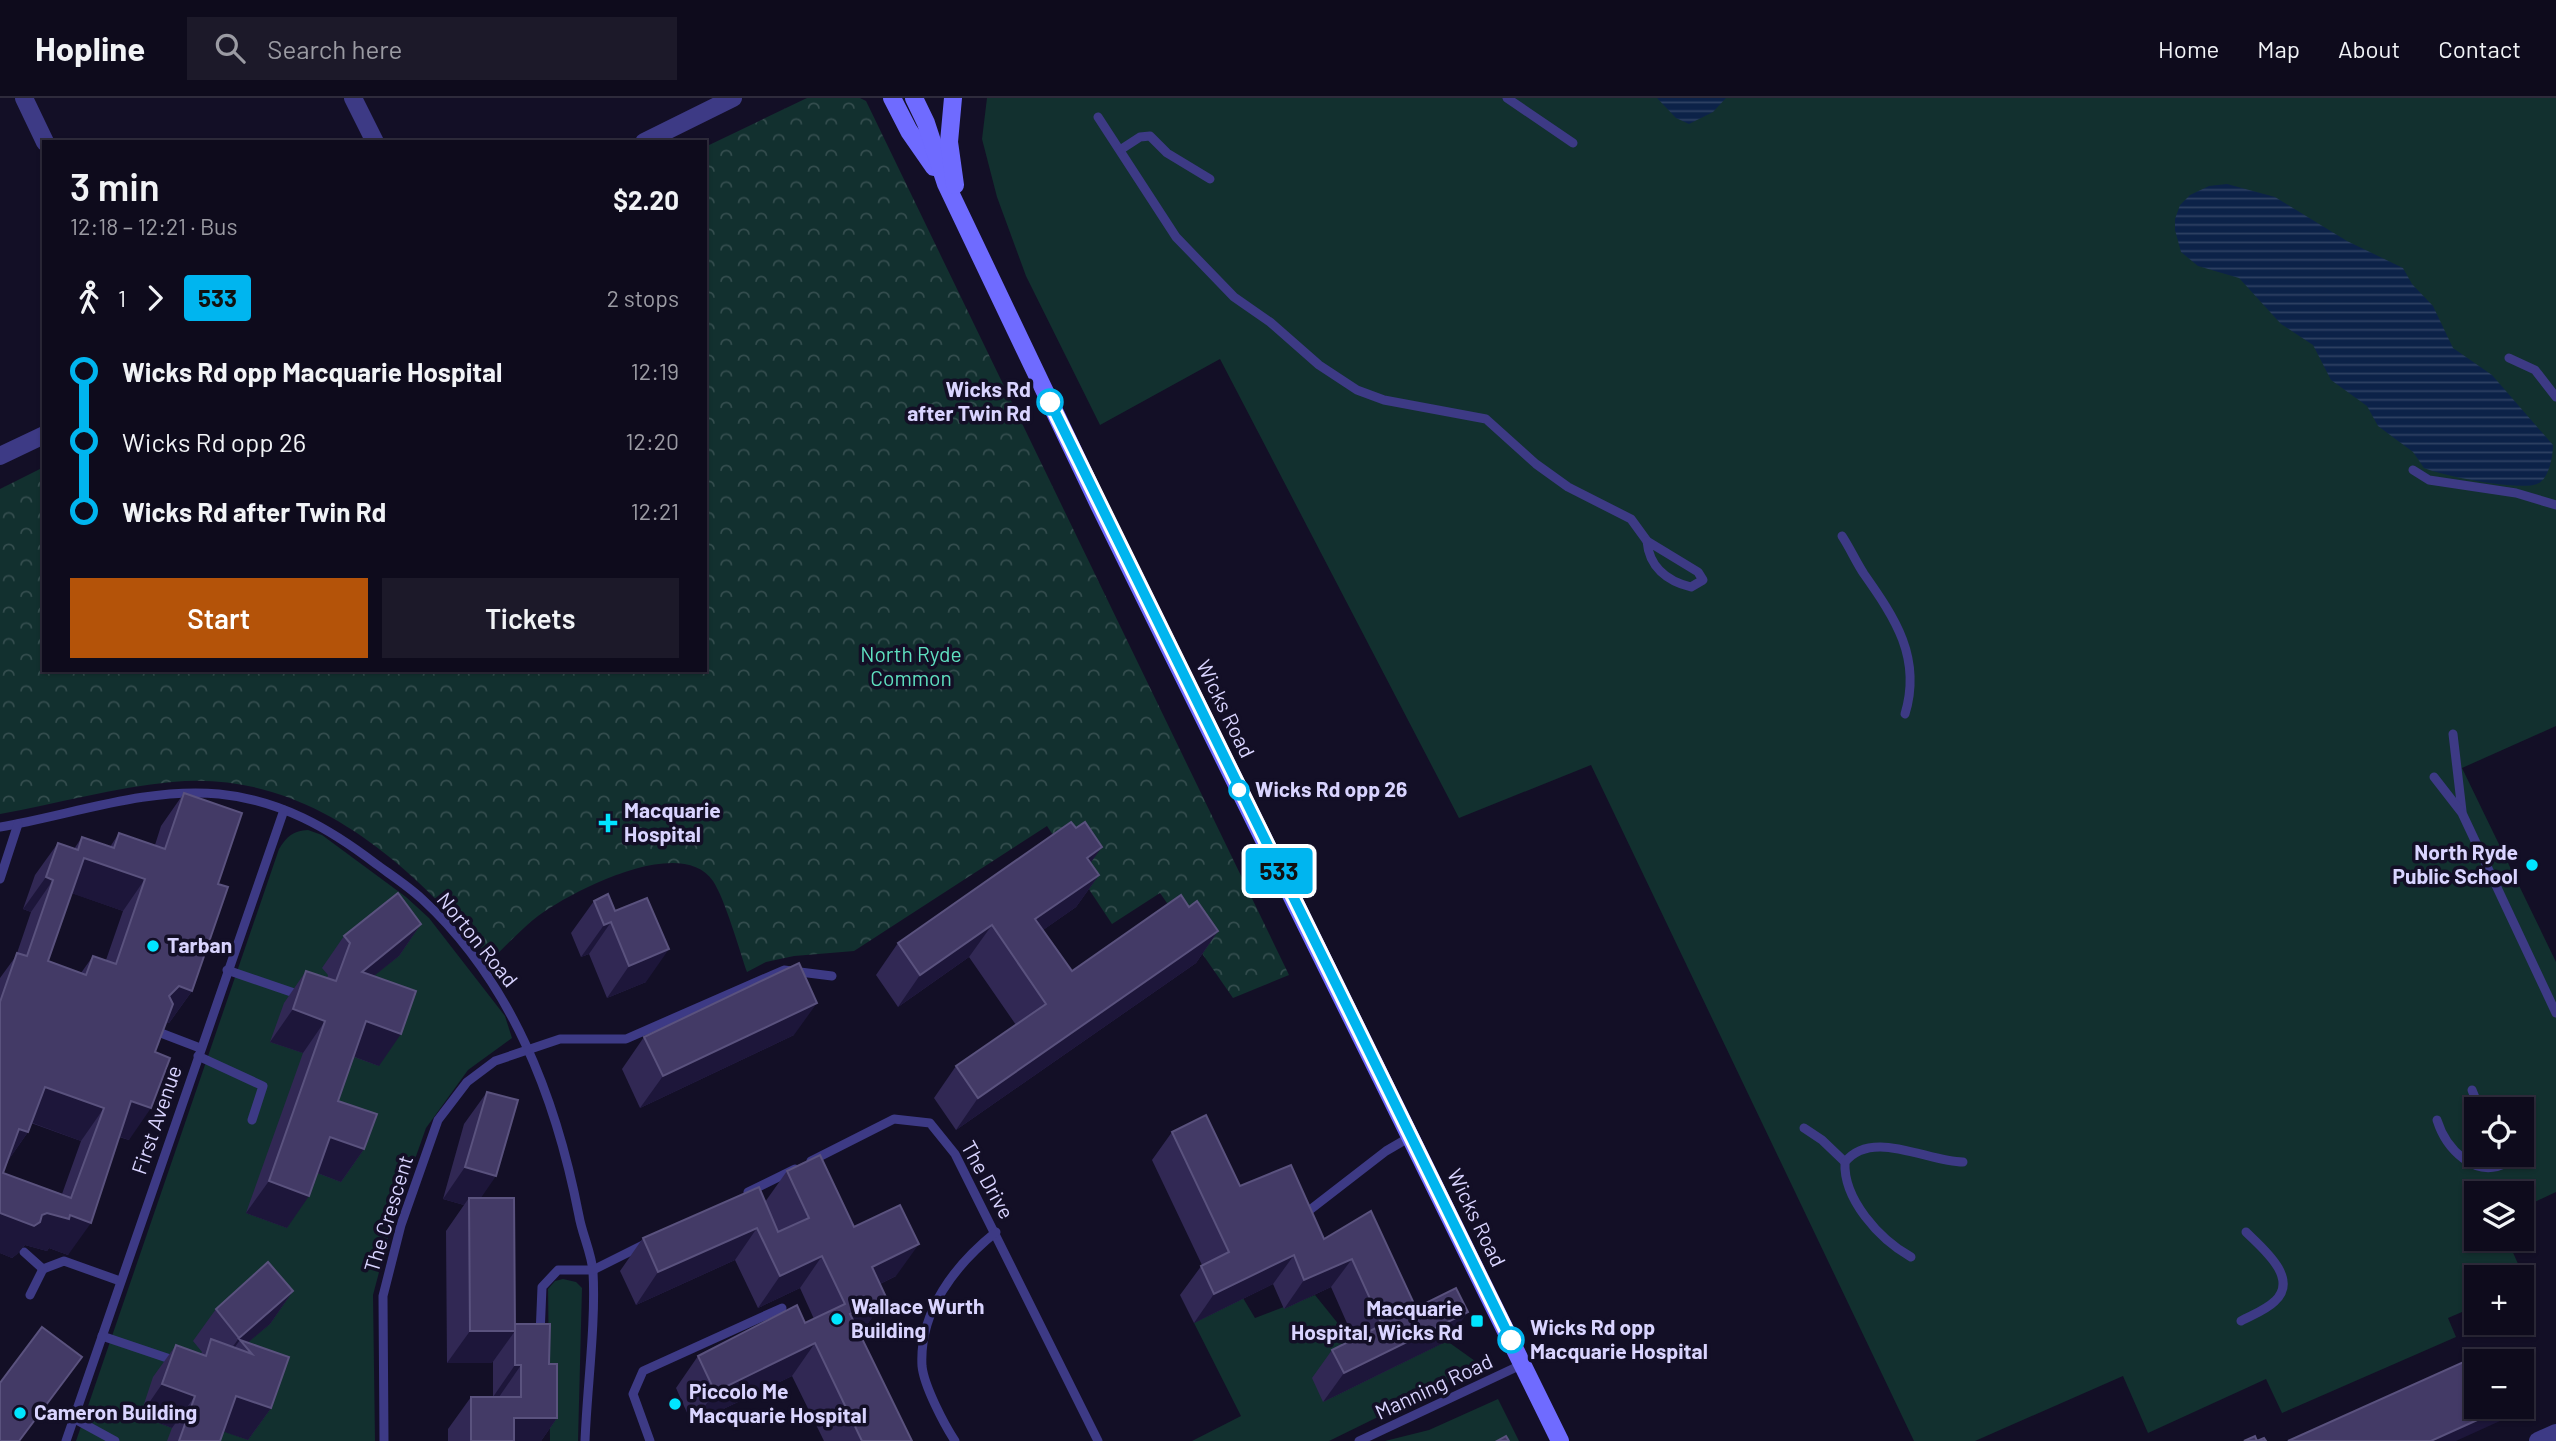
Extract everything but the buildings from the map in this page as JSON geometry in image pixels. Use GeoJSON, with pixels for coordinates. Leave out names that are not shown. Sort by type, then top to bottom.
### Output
{"type":"FeatureCollection","features":[{"type":"Feature","properties":{"kind":"main road","name":"Wicks Road"},"geometry":{"type":"LineString","coordinates":[[892,98],[909,131],[946,184]]}},
{"type":"Feature","properties":{"kind":"main road","name":"Wicks Road"},"geometry":{"type":"LineString","coordinates":[[914,98],[926,123],[946,184],[1099,505],[1560,1441]]}},
{"type":"Feature","properties":{"kind":"main road"},"geometry":{"type":"LineString","coordinates":[[953,98],[949,142],[960,213]]}},
{"type":"Feature","properties":{"kind":"street"},"geometry":{"type":"LineString","coordinates":[[24,98],[44,140]]}},
{"type":"Feature","properties":{"kind":"street"},"geometry":{"type":"LineString","coordinates":[[354,98],[374,140]]}},
{"type":"Feature","properties":{"kind":"street"},"geometry":{"type":"LineString","coordinates":[[647,140],[733,98]]}},
{"type":"Feature","properties":{"kind":"street"},"geometry":{"type":"LineString","coordinates":[[0,456],[42,436]]}},
{"type":"Feature","properties":{"kind":"street"},"geometry":{"type":"LineString","coordinates":[[2538,1441],[2556,1433]]}},
{"type":"Feature","properties":{"kind":"lane"},"geometry":{"type":"LineString","coordinates":[[1507,98],[1573,144]]}},
{"type":"Feature","properties":{"kind":"lane"},"geometry":{"type":"LineString","coordinates":[[1098,117],[1162,220],[1208,272],[1319,365],[1357,390],[1384,400],[1486,419],[1536,464],[1568,487],[1631,519],[1647,541],[1658,569],[1666,578],[1691,587],[1703,580],[1698,572],[1647,541]]}},
{"type":"Feature","properties":{"kind":"lane"},"geometry":{"type":"LineString","coordinates":[[1120,150],[1140,137],[1150,136],[1167,153],[1210,179]]}},
{"type":"Feature","properties":{"kind":"lane"},"geometry":{"type":"LineString","coordinates":[[2509,358],[2535,370],[2556,397]]}},
{"type":"Feature","properties":{"kind":"lane"},"geometry":{"type":"LineString","coordinates":[[2413,470],[2429,480],[2516,493],[2556,505]]}},
{"type":"Feature","properties":{"kind":"lane"},"geometry":{"type":"LineString","coordinates":[[1842,536],[1897,624],[1910,665],[1912,686],[1905,714]]}},
{"type":"Feature","properties":{"kind":"lane"},"geometry":{"type":"LineString","coordinates":[[2453,734],[2462,813]]}},
{"type":"Feature","properties":{"kind":"lane"},"geometry":{"type":"LineString","coordinates":[[2434,777],[2462,813],[2556,1013]]}},
{"type":"Feature","properties":{"kind":"lane","name":"Norton Road"},"geometry":{"type":"LineString","coordinates":[[0,827],[136,799],[177,794],[218,794],[252,799],[335,832],[422,899],[471,953],[505,1000],[530,1049],[568,1157],[584,1242],[593,1270],[585,1441]]}},
{"type":"Feature","properties":{"kind":"lane","name":"First Avenue"},"geometry":{"type":"LineString","coordinates":[[66,1441],[284,810]]}},
{"type":"Feature","properties":{"kind":"lane"},"geometry":{"type":"LineString","coordinates":[[0,879],[18,824]]}},
{"type":"Feature","properties":{"kind":"lane"},"geometry":{"type":"LineString","coordinates":[[227,970],[300,995]]}},
{"type":"Feature","properties":{"kind":"lane","name":"The Crescent"},"geometry":{"type":"LineString","coordinates":[[384,1441],[383,1296],[401,1225],[438,1120],[456,1093],[495,1061],[560,1039],[626,1039],[784,970],[832,976]]}},
{"type":"Feature","properties":{"kind":"lane"},"geometry":{"type":"LineString","coordinates":[[153,1030],[263,1086],[252,1120]]}},
{"type":"Feature","properties":{"kind":"lane"},"geometry":{"type":"LineString","coordinates":[[2472,1090],[2475,1097]]}},
{"type":"Feature","properties":{"kind":"lane","name":"The Drive"},"geometry":{"type":"LineString","coordinates":[[738,1197],[894,1119],[930,1123],[955,1154],[1098,1441]]}},
{"type":"Feature","properties":{"kind":"lane"},"geometry":{"type":"LineString","coordinates":[[2437,1120],[2452,1148],[2464,1158]]}},
{"type":"Feature","properties":{"kind":"lane"},"geometry":{"type":"LineString","coordinates":[[1804,1128],[1822,1140],[1845,1162]]}},
{"type":"Feature","properties":{"kind":"lane"},"geometry":{"type":"LineString","coordinates":[[1302,1216],[1379,1156],[1410,1138]]}},
{"type":"Feature","properties":{"kind":"lane"},"geometry":{"type":"LineString","coordinates":[[1910,1256],[1892,1243],[1848,1190],[1844,1179],[1845,1162],[1859,1149],[1869,1147],[1964,1162]]}},
{"type":"Feature","properties":{"kind":"lane"},"geometry":{"type":"LineString","coordinates":[[2241,1321],[2277,1299],[2282,1286],[2278,1267],[2246,1232]]}},
{"type":"Feature","properties":{"kind":"lane"},"geometry":{"type":"LineString","coordinates":[[955,1441],[945,1425],[922,1368],[925,1333],[941,1292],[955,1270],[996,1233]]}},
{"type":"Feature","properties":{"kind":"lane"},"geometry":{"type":"LineString","coordinates":[[540,1349],[542,1287],[558,1270],[593,1270],[653,1240]]}},
{"type":"Feature","properties":{"kind":"lane"},"geometry":{"type":"LineString","coordinates":[[24,1252],[43,1269]]}},
{"type":"Feature","properties":{"kind":"lane"},"geometry":{"type":"LineString","coordinates":[[30,1295],[43,1269],[64,1261],[120,1281]]}},
{"type":"Feature","properties":{"kind":"lane"},"geometry":{"type":"LineString","coordinates":[[650,1441],[633,1394],[643,1371],[782,1308]]}},
{"type":"Feature","properties":{"kind":"lane"},"geometry":{"type":"LineString","coordinates":[[102,1336],[183,1363]]}},
{"type":"Feature","properties":{"kind":"lane","name":"Manning Road"},"geometry":{"type":"LineString","coordinates":[[1359,1441],[1523,1364]]}},
{"type":"Feature","properties":{"kind":"lane"},"geometry":{"type":"LineString","coordinates":[[74,1418],[115,1441]]}},
{"type":"Feature","properties":{"kind":"green space","name":"North Ryde Common"},"geometry":{"type":"Polygon","coordinates":[[[807,98],[860,98],[866,101],[1289,975],[1233,998],[1160,893],[1112,924],[1047,826],[854,951],[794,956],[766,962],[747,972],[727,912],[713,881],[698,868],[677,863],[653,865],[626,872],[575,893],[538,916],[491,960],[426,889],[390,858],[352,830],[311,807],[268,791],[221,782],[172,782],[0,814],[0,489],[42,468],[42,672],[707,672],[707,146],[807,98]]]}},
{"type":"Feature","properties":{"kind":"green space"},"geometry":{"type":"Polygon","coordinates":[[[987,98],[2556,98],[2556,726],[2462,768],[2556,962],[2556,1192],[2534,1202],[2534,1181],[2464,1181],[2464,1251],[2512,1251],[2519,1265],[2464,1265],[2464,1311],[2448,1318],[2456,1337],[2282,1413],[2266,1379],[2148,1433],[2123,1376],[1975,1441],[1914,1441],[1591,765],[1459,818],[1220,359],[1100,425],[1026,276],[997,197],[982,139],[987,98]]]}},
{"type":"Feature","properties":{"kind":"green space"},"geometry":{"type":"Polygon","coordinates":[[[308,830],[322,835],[406,897],[429,918],[505,1016],[512,1038],[468,1070],[426,1128],[391,1227],[373,1295],[375,1441],[76,1441],[279,849],[291,835],[308,830]]]}},
{"type":"Feature","properties":{"kind":"green space"},"geometry":{"type":"Polygon","coordinates":[[[563,1279],[576,1282],[582,1288],[578,1441],[550,1441],[548,1289],[555,1281],[563,1279]]]}},
{"type":"Feature","properties":{"kind":"green space"},"geometry":{"type":"Polygon","coordinates":[[[1315,1295],[1361,1352],[1323,1401],[1447,1341],[1482,1366],[1329,1441],[1192,1441],[1241,1416],[1194,1323],[1243,1298],[1255,1318],[1315,1295]]]}},
{"type":"Feature","properties":{"kind":"green space"},"geometry":{"type":"Polygon","coordinates":[[[1498,1399],[1519,1441],[1385,1441],[1429,1430],[1498,1399]]]}},
{"type":"Feature","properties":{"kind":"water"},"geometry":{"type":"Polygon","coordinates":[[[1657,98],[1726,98],[1713,112],[1689,124],[1676,118],[1657,98]]]}},
{"type":"Feature","properties":{"kind":"water"},"geometry":{"type":"Polygon","coordinates":[[[2227,184],[2275,197],[2347,241],[2403,268],[2412,284],[2433,306],[2453,348],[2492,375],[2553,445],[2550,467],[2545,478],[2537,484],[2514,486],[2463,478],[2424,468],[2413,452],[2378,426],[2367,406],[2331,380],[2313,345],[2281,324],[2239,278],[2198,266],[2181,252],[2175,230],[2175,219],[2180,205],[2190,195],[2209,186],[2227,184]]]}},
{"type":"Feature","properties":{"kind":"bus line","name":"533"},"geometry":{"type":"LineString","coordinates":[[1050,402],[1511,1340]]}},
{"type":"Feature","properties":{"kind":"place","name":"Wicks Rd after Twin Rd"},"geometry":{"type":"Point","coordinates":[1050,402]}},
{"type":"Feature","properties":{"kind":"place","name":"Wicks Rd opp 26"},"geometry":{"type":"Point","coordinates":[1239,790]}},
{"type":"Feature","properties":{"kind":"place","name":"Macquarie Hospital"},"geometry":{"type":"Point","coordinates":[608,823]}},
{"type":"Feature","properties":{"kind":"place","name":"North Ryde Public School"},"geometry":{"type":"Point","coordinates":[2532,865]}},
{"type":"Feature","properties":{"kind":"place","name":"Tarban"},"geometry":{"type":"Point","coordinates":[153,946]}},
{"type":"Feature","properties":{"kind":"place","name":"Wallace Wurth Building"},"geometry":{"type":"Point","coordinates":[837,1319]}},
{"type":"Feature","properties":{"kind":"place","name":"Macquarie Hospital, Wicks Rd"},"geometry":{"type":"Point","coordinates":[1477,1321]}},
{"type":"Feature","properties":{"kind":"place","name":"Wicks Rd opp Macquarie Hospital"},"geometry":{"type":"Point","coordinates":[1511,1340]}},
{"type":"Feature","properties":{"kind":"place","name":"Piccolo Me Macquarie Hospital"},"geometry":{"type":"Point","coordinates":[675,1404]}},
{"type":"Feature","properties":{"kind":"place","name":"Cameron Building"},"geometry":{"type":"Point","coordinates":[20,1413]}}]}
